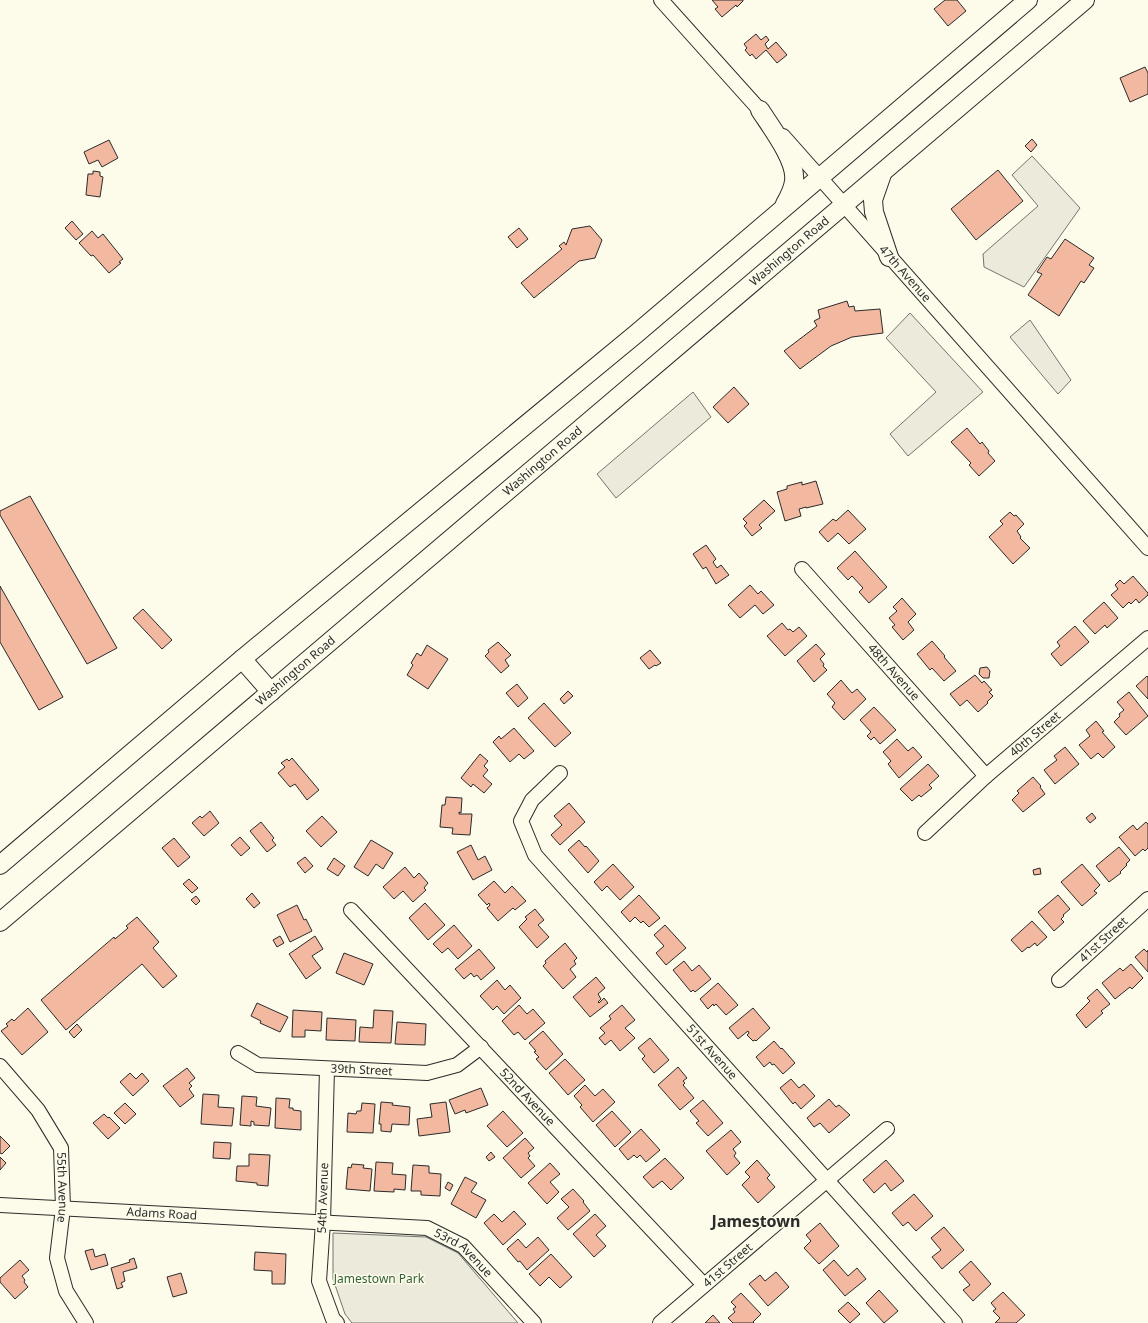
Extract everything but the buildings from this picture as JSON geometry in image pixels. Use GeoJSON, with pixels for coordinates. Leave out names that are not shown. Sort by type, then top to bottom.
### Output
{"type":"FeatureCollection","features":[{"type":"Feature","properties":{"kind":"main road"},"geometry":{"type":"LineString","coordinates":[[0,864],[242,659],[624,344],[1028,0]]}},
{"type":"Feature","properties":{"kind":"main road","name":"Washington Road"},"geometry":{"type":"LineString","coordinates":[[0,922],[1086,0]]}},
{"type":"Feature","properties":{"kind":"main road"},"geometry":{"type":"LineString","coordinates":[[760,110],[783,146],[794,174],[792,190],[781,211]]}},
{"type":"Feature","properties":{"kind":"main road"},"geometry":{"type":"LineString","coordinates":[[883,173],[873,200],[874,212],[889,257]]}},
{"type":"Feature","properties":{"kind":"main road"},"geometry":{"type":"LineString","coordinates":[[242,659],[272,692]]}},
{"type":"Feature","properties":{"kind":"street","name":"47th Avenue"},"geometry":{"type":"LineString","coordinates":[[661,0],[820,177],[889,257],[1148,548]]}},
{"type":"Feature","properties":{"kind":"street","name":"48th Avenue"},"geometry":{"type":"LineString","coordinates":[[802,569],[986,776]]}},
{"type":"Feature","properties":{"kind":"street","name":"40th Street"},"geometry":{"type":"LineString","coordinates":[[925,833],[986,776],[1148,638]]}},
{"type":"Feature","properties":{"kind":"street","name":"51st Avenue"},"geometry":{"type":"LineString","coordinates":[[560,773],[532,800],[521,821],[535,855],[955,1323]]}},
{"type":"Feature","properties":{"kind":"street","name":"41st Street"},"geometry":{"type":"LineString","coordinates":[[1059,980],[1148,899]]}},
{"type":"Feature","properties":{"kind":"street","name":"52nd Avenue"},"geometry":{"type":"LineString","coordinates":[[351,910],[704,1285]]}},
{"type":"Feature","properties":{"kind":"street","name":"39th Street"},"geometry":{"type":"LineString","coordinates":[[238,1053],[258,1065],[427,1073],[457,1065],[481,1047]]}},
{"type":"Feature","properties":{"kind":"street","name":"55th Avenue"},"geometry":{"type":"LineString","coordinates":[[0,1066],[38,1110],[61,1148],[63,1208],[57,1258],[66,1291],[86,1323]]}},
{"type":"Feature","properties":{"kind":"street","name":"54th Avenue"},"geometry":{"type":"LineString","coordinates":[[328,1069],[323,1222],[319,1281],[333,1320],[337,1323]]}},
{"type":"Feature","properties":{"kind":"street","name":"41st Street"},"geometry":{"type":"LineString","coordinates":[[660,1323],[887,1129]]}},
{"type":"Feature","properties":{"kind":"street","name":"Adams Road"},"geometry":{"type":"LineString","coordinates":[[0,1205],[323,1222]]}},
{"type":"Feature","properties":{"kind":"street","name":"53rd Avenue"},"geometry":{"type":"LineString","coordinates":[[323,1222],[427,1228],[463,1246],[534,1323]]}},
{"type":"Feature","properties":{"kind":"green space","name":"Jamestown Park"},"geometry":{"type":"Polygon","coordinates":[[[333,1233],[426,1237],[458,1253],[518,1323],[352,1323],[345,1314],[333,1279],[333,1233]]]}},
{"type":"Feature","properties":{"kind":"shaded area"},"geometry":{"type":"Polygon","coordinates":[[[1032,156],[1080,208],[1024,287],[984,267],[983,254],[1038,206],[1012,175],[1032,156]]]}},
{"type":"Feature","properties":{"kind":"shaded area"},"geometry":{"type":"Polygon","coordinates":[[[910,313],[983,392],[908,456],[890,434],[936,392],[886,338],[910,313]]]}},
{"type":"Feature","properties":{"kind":"shaded area"},"geometry":{"type":"Polygon","coordinates":[[[1030,320],[1071,380],[1058,394],[1010,337],[1030,320]]]}},
{"type":"Feature","properties":{"kind":"shaded area"},"geometry":{"type":"Polygon","coordinates":[[[693,392],[711,417],[616,498],[597,474],[693,392]]]}},
{"type":"Feature","properties":{"kind":"district","name":"Jamestown"},"geometry":{"type":"Point","coordinates":[756,1221]}}]}
